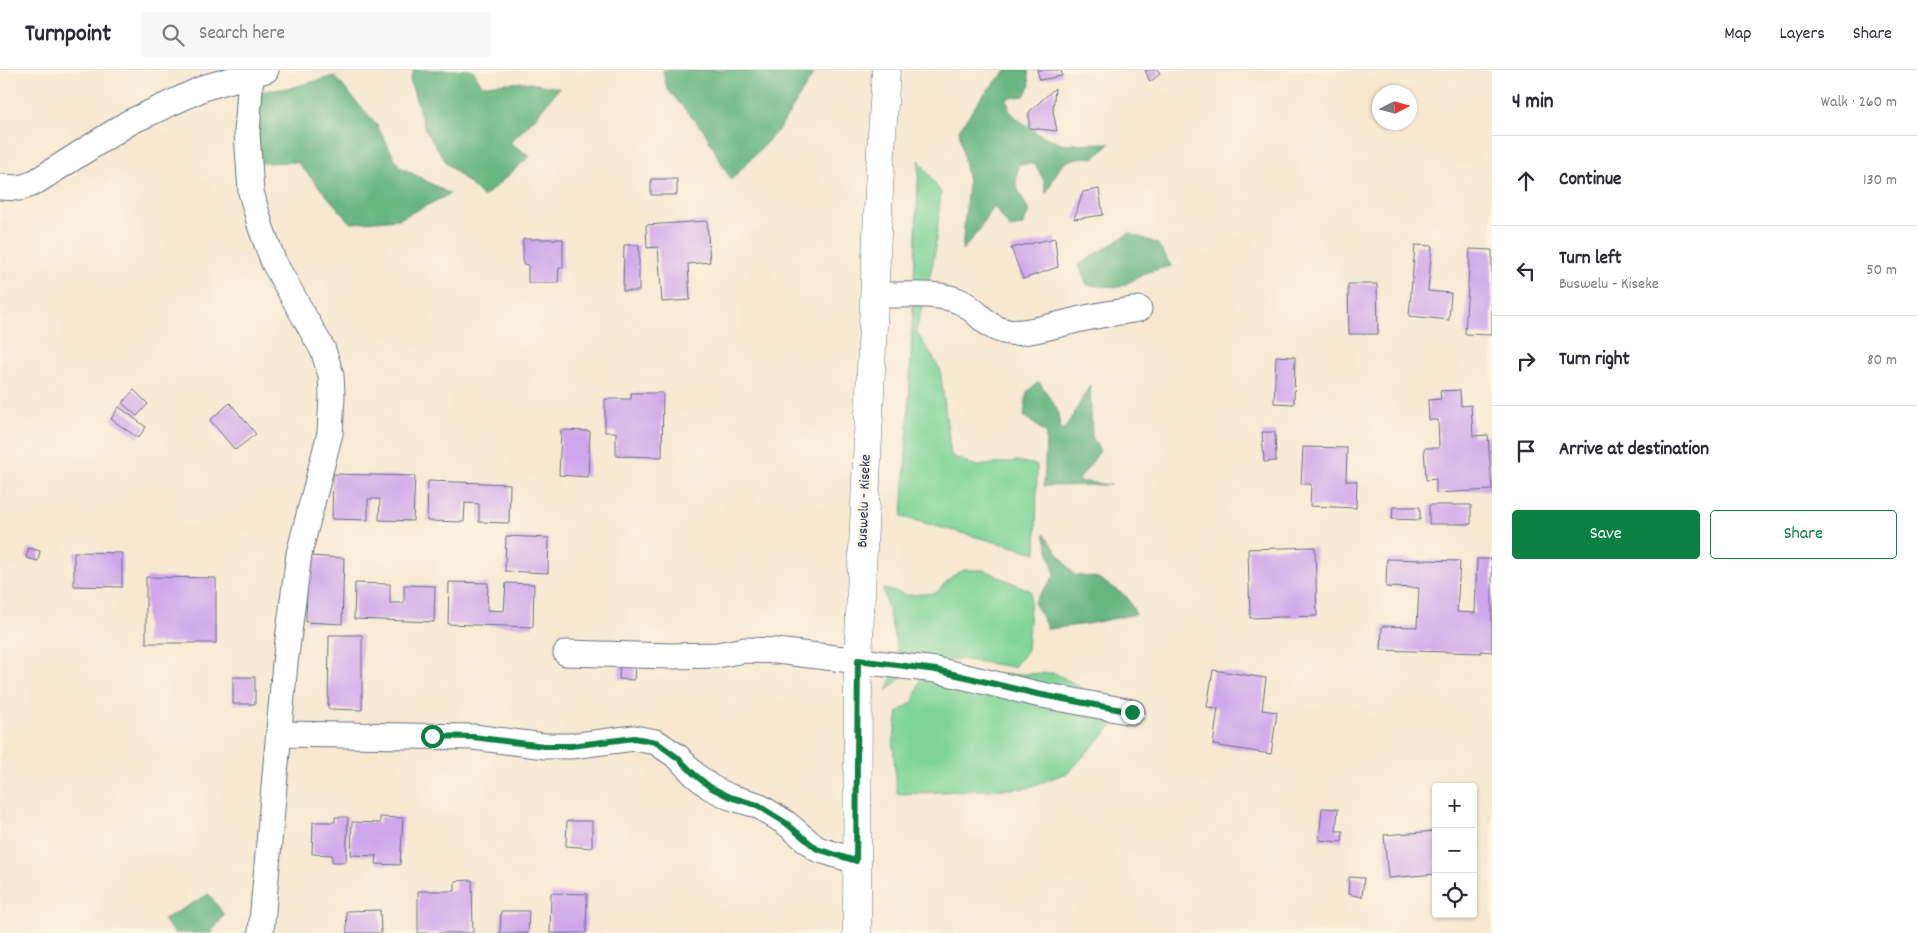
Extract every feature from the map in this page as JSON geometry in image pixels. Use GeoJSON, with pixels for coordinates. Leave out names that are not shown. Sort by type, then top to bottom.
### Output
{"type":"FeatureCollection","features":[{"type":"Feature","properties":{"kind":"main road","name":"Buswelu - Kiseke"},"geometry":{"type":"LineString","coordinates":[[857,933],[858,660],[886,70]]}},
{"type":"Feature","properties":{"kind":"street"},"geometry":{"type":"LineString","coordinates":[[0,187],[20,188],[32,184],[130,122],[206,87],[259,72],[247,133],[251,192],[261,228],[274,263],[323,350],[331,375],[332,396],[330,433],[299,554],[285,663],[261,933]]}},
{"type":"Feature","properties":{"kind":"street"},"geometry":{"type":"LineString","coordinates":[[874,295],[952,298],[962,302],[986,323],[998,330],[1010,332],[1030,330],[1139,309]]}},
{"type":"Feature","properties":{"kind":"street"},"geometry":{"type":"LineString","coordinates":[[566,653],[671,656],[718,655],[760,650],[858,660],[936,670],[1037,694],[1132,712]]}},
{"type":"Feature","properties":{"kind":"street"},"geometry":{"type":"LineString","coordinates":[[280,734],[473,737],[544,746],[571,746],[634,738],[656,742],[678,758],[710,787],[730,797],[757,805],[786,823],[817,849],[856,861]]}},
{"type":"Feature","properties":{"kind":"green space"},"geometry":{"type":"Polygon","coordinates":[[[414,70],[473,70],[482,85],[524,82],[559,88],[534,119],[510,143],[530,156],[484,197],[448,165],[425,130],[410,80],[414,70]]]}},
{"type":"Feature","properties":{"kind":"green space"},"geometry":{"type":"Polygon","coordinates":[[[663,70],[810,70],[814,73],[780,128],[731,180],[704,131],[667,89],[663,70]]]}},
{"type":"Feature","properties":{"kind":"green space"},"geometry":{"type":"Polygon","coordinates":[[[1007,70],[1028,70],[1030,86],[1024,96],[1007,98],[1009,110],[1020,121],[1037,133],[1061,144],[1110,143],[1094,158],[1074,159],[1062,165],[1046,194],[1044,181],[1035,164],[1018,164],[1016,185],[1029,212],[1022,226],[1010,228],[993,205],[980,229],[962,251],[968,183],[959,130],[982,96],[1007,70]]]}},
{"type":"Feature","properties":{"kind":"green space"},"geometry":{"type":"Polygon","coordinates":[[[334,76],[376,124],[399,166],[450,194],[399,219],[351,223],[297,162],[260,163],[256,92],[290,88],[334,76]]]}},
{"type":"Feature","properties":{"kind":"green space"},"geometry":{"type":"Polygon","coordinates":[[[919,160],[941,193],[934,258],[916,331],[940,369],[951,456],[977,466],[1017,461],[1037,465],[1036,553],[902,517],[908,424],[919,160]]]}},
{"type":"Feature","properties":{"kind":"green space"},"geometry":{"type":"Polygon","coordinates":[[[1129,233],[1158,244],[1171,266],[1148,272],[1120,287],[1087,285],[1079,265],[1129,233]]]}},
{"type":"Feature","properties":{"kind":"green space"},"geometry":{"type":"Polygon","coordinates":[[[1039,382],[1057,409],[1061,430],[1066,427],[1090,385],[1092,437],[1100,451],[1078,481],[1112,485],[1044,486],[1046,433],[1024,416],[1027,392],[1039,382]]]}},
{"type":"Feature","properties":{"kind":"green space"},"geometry":{"type":"Polygon","coordinates":[[[1044,534],[1074,575],[1098,578],[1127,597],[1136,614],[1087,624],[1048,629],[1034,602],[1055,575],[1044,534]]]}},
{"type":"Feature","properties":{"kind":"green space"},"geometry":{"type":"Polygon","coordinates":[[[964,570],[984,570],[1031,591],[1027,650],[1014,667],[960,659],[914,665],[887,691],[899,656],[883,589],[908,595],[936,593],[951,577],[964,570]]]}},
{"type":"Feature","properties":{"kind":"green space"},"geometry":{"type":"Polygon","coordinates":[[[1054,673],[1081,687],[1117,720],[1069,772],[1027,788],[897,794],[893,744],[898,712],[913,702],[921,678],[1054,673]]]}},
{"type":"Feature","properties":{"kind":"green space"},"geometry":{"type":"Polygon","coordinates":[[[209,894],[224,915],[211,933],[175,933],[163,920],[209,894]]]}},
{"type":"Feature","properties":{"kind":"building"},"geometry":{"type":"Polygon","coordinates":[[[1037,70],[1061,70],[1062,76],[1040,80],[1037,70]]]}},
{"type":"Feature","properties":{"kind":"building"},"geometry":{"type":"Polygon","coordinates":[[[1145,70],[1158,70],[1160,74],[1150,82],[1145,70]]]}},
{"type":"Feature","properties":{"kind":"building"},"geometry":{"type":"Polygon","coordinates":[[[1055,88],[1053,111],[1057,131],[1029,128],[1029,112],[1055,88]]]}},
{"type":"Feature","properties":{"kind":"building"},"geometry":{"type":"Polygon","coordinates":[[[651,179],[677,179],[677,195],[651,195],[651,179]]]}},
{"type":"Feature","properties":{"kind":"building"},"geometry":{"type":"Polygon","coordinates":[[[1099,189],[1103,215],[1074,219],[1083,192],[1099,189]]]}},
{"type":"Feature","properties":{"kind":"building"},"geometry":{"type":"Polygon","coordinates":[[[707,221],[710,262],[688,264],[690,300],[662,302],[658,247],[647,248],[646,225],[707,221]]]}},
{"type":"Feature","properties":{"kind":"building"},"geometry":{"type":"Polygon","coordinates":[[[1055,238],[1058,267],[1023,279],[1011,248],[1055,238]]]}},
{"type":"Feature","properties":{"kind":"building"},"geometry":{"type":"Polygon","coordinates":[[[523,239],[563,239],[563,268],[559,268],[558,283],[528,283],[528,265],[523,264],[523,239]]]}},
{"type":"Feature","properties":{"kind":"building"},"geometry":{"type":"Polygon","coordinates":[[[624,245],[639,245],[639,291],[623,291],[624,245]]]}},
{"type":"Feature","properties":{"kind":"building"},"geometry":{"type":"Polygon","coordinates":[[[1415,245],[1432,246],[1428,291],[1451,293],[1449,320],[1409,316],[1415,245]]]}},
{"type":"Feature","properties":{"kind":"building"},"geometry":{"type":"Polygon","coordinates":[[[1470,249],[1492,250],[1492,335],[1465,334],[1470,249]]]}},
{"type":"Feature","properties":{"kind":"building"},"geometry":{"type":"Polygon","coordinates":[[[1348,284],[1377,284],[1378,334],[1349,334],[1348,284]]]}},
{"type":"Feature","properties":{"kind":"building"},"geometry":{"type":"Polygon","coordinates":[[[1276,356],[1295,357],[1294,404],[1274,403],[1276,356]]]}},
{"type":"Feature","properties":{"kind":"building"},"geometry":{"type":"Polygon","coordinates":[[[134,390],[148,404],[137,416],[122,403],[134,390]]]}},
{"type":"Feature","properties":{"kind":"building"},"geometry":{"type":"Polygon","coordinates":[[[1460,390],[1461,406],[1471,405],[1473,436],[1488,435],[1492,490],[1436,493],[1436,479],[1426,480],[1424,448],[1439,448],[1438,420],[1429,420],[1428,400],[1441,399],[1440,391],[1460,390]]]}},
{"type":"Feature","properties":{"kind":"building"},"geometry":{"type":"Polygon","coordinates":[[[631,393],[663,393],[662,457],[616,456],[616,432],[605,432],[605,399],[631,399],[631,393]]]}},
{"type":"Feature","properties":{"kind":"building"},"geometry":{"type":"Polygon","coordinates":[[[230,403],[256,434],[235,450],[210,420],[230,403]]]}},
{"type":"Feature","properties":{"kind":"building"},"geometry":{"type":"Polygon","coordinates":[[[119,407],[146,427],[138,438],[111,419],[119,407]]]}},
{"type":"Feature","properties":{"kind":"building"},"geometry":{"type":"Polygon","coordinates":[[[561,430],[590,431],[588,477],[559,475],[561,430]]]}},
{"type":"Feature","properties":{"kind":"building"},"geometry":{"type":"Polygon","coordinates":[[[1262,432],[1275,432],[1276,461],[1264,462],[1262,432]]]}},
{"type":"Feature","properties":{"kind":"building"},"geometry":{"type":"Polygon","coordinates":[[[1303,447],[1347,448],[1346,481],[1357,481],[1356,508],[1310,506],[1311,484],[1301,484],[1303,447]]]}},
{"type":"Feature","properties":{"kind":"building"},"geometry":{"type":"Polygon","coordinates":[[[333,474],[415,476],[413,521],[379,520],[380,499],[368,499],[368,520],[332,519],[333,474]]]}},
{"type":"Feature","properties":{"kind":"building"},"geometry":{"type":"Polygon","coordinates":[[[428,481],[510,484],[509,523],[479,522],[479,504],[465,503],[464,522],[427,521],[428,481]]]}},
{"type":"Feature","properties":{"kind":"building"},"geometry":{"type":"Polygon","coordinates":[[[1429,505],[1471,505],[1471,524],[1429,524],[1429,505]]]}},
{"type":"Feature","properties":{"kind":"building"},"geometry":{"type":"Polygon","coordinates":[[[1393,507],[1420,507],[1420,520],[1392,519],[1393,507]]]}},
{"type":"Feature","properties":{"kind":"building"},"geometry":{"type":"Polygon","coordinates":[[[506,536],[549,538],[548,573],[505,571],[506,536]]]}},
{"type":"Feature","properties":{"kind":"building"},"geometry":{"type":"Polygon","coordinates":[[[1315,547],[1317,616],[1250,618],[1248,549],[1315,547]]]}},
{"type":"Feature","properties":{"kind":"building"},"geometry":{"type":"Polygon","coordinates":[[[29,548],[40,551],[38,561],[26,558],[29,548]]]}},
{"type":"Feature","properties":{"kind":"building"},"geometry":{"type":"Polygon","coordinates":[[[74,552],[122,553],[122,587],[74,586],[74,552]]]}},
{"type":"Feature","properties":{"kind":"building"},"geometry":{"type":"Polygon","coordinates":[[[308,556],[344,558],[342,624],[306,622],[308,556]]]}},
{"type":"Feature","properties":{"kind":"building"},"geometry":{"type":"Polygon","coordinates":[[[1387,559],[1460,561],[1457,612],[1475,613],[1477,559],[1492,559],[1492,652],[1381,650],[1382,626],[1417,627],[1419,588],[1386,587],[1387,559]]]}},
{"type":"Feature","properties":{"kind":"building"},"geometry":{"type":"Polygon","coordinates":[[[146,577],[216,578],[216,643],[146,643],[146,577]]]}},
{"type":"Feature","properties":{"kind":"building"},"geometry":{"type":"Polygon","coordinates":[[[449,582],[488,583],[487,610],[504,611],[506,583],[534,584],[533,627],[448,624],[449,582]]]}},
{"type":"Feature","properties":{"kind":"building"},"geometry":{"type":"Polygon","coordinates":[[[355,583],[390,584],[390,603],[404,603],[404,585],[435,586],[434,622],[354,619],[355,583]]]}},
{"type":"Feature","properties":{"kind":"building"},"geometry":{"type":"Polygon","coordinates":[[[329,635],[362,635],[362,710],[328,709],[329,635]]]}},
{"type":"Feature","properties":{"kind":"building"},"geometry":{"type":"Polygon","coordinates":[[[620,663],[635,665],[634,680],[619,679],[620,663]]]}},
{"type":"Feature","properties":{"kind":"building"},"geometry":{"type":"Polygon","coordinates":[[[1213,670],[1266,678],[1262,710],[1277,712],[1271,754],[1213,745],[1218,708],[1207,707],[1213,670]]]}},
{"type":"Feature","properties":{"kind":"building"},"geometry":{"type":"Polygon","coordinates":[[[233,677],[255,677],[255,704],[233,704],[233,677]]]}},
{"type":"Feature","properties":{"kind":"building"},"geometry":{"type":"Polygon","coordinates":[[[1322,808],[1338,809],[1336,831],[1343,831],[1342,842],[1319,840],[1322,808]]]}},
{"type":"Feature","properties":{"kind":"building"},"geometry":{"type":"Polygon","coordinates":[[[335,817],[348,817],[346,862],[332,862],[332,855],[312,854],[313,822],[335,822],[335,817]]]}},
{"type":"Feature","properties":{"kind":"building"},"geometry":{"type":"Polygon","coordinates":[[[380,817],[403,818],[400,865],[376,864],[377,856],[351,855],[352,822],[380,823],[380,817]]]}},
{"type":"Feature","properties":{"kind":"building"},"geometry":{"type":"Polygon","coordinates":[[[567,821],[592,821],[592,848],[566,846],[567,821]]]}},
{"type":"Feature","properties":{"kind":"building"},"geometry":{"type":"Polygon","coordinates":[[[1432,831],[1432,874],[1388,878],[1384,835],[1432,831]]]}},
{"type":"Feature","properties":{"kind":"building"},"geometry":{"type":"Polygon","coordinates":[[[1349,877],[1364,878],[1362,897],[1348,894],[1349,877]]]}},
{"type":"Feature","properties":{"kind":"building"},"geometry":{"type":"Polygon","coordinates":[[[472,880],[473,933],[418,933],[418,891],[455,891],[455,881],[472,880]]]}},
{"type":"Feature","properties":{"kind":"building"},"geometry":{"type":"Polygon","coordinates":[[[551,893],[587,894],[586,933],[550,933],[551,893]]]}},
{"type":"Feature","properties":{"kind":"building"},"geometry":{"type":"Polygon","coordinates":[[[380,910],[381,933],[347,933],[346,911],[380,910]]]}},
{"type":"Feature","properties":{"kind":"building"},"geometry":{"type":"Polygon","coordinates":[[[501,911],[529,911],[528,933],[500,933],[501,911]]]}},
{"type":"Feature","properties":{"kind":"route"},"geometry":{"type":"LineString","coordinates":[[432,736],[473,737],[544,746],[571,746],[634,738],[656,742],[678,758],[710,787],[730,797],[757,805],[786,823],[817,849],[856,861],[858,660],[936,670],[1037,694],[1132,712]]}}]}
